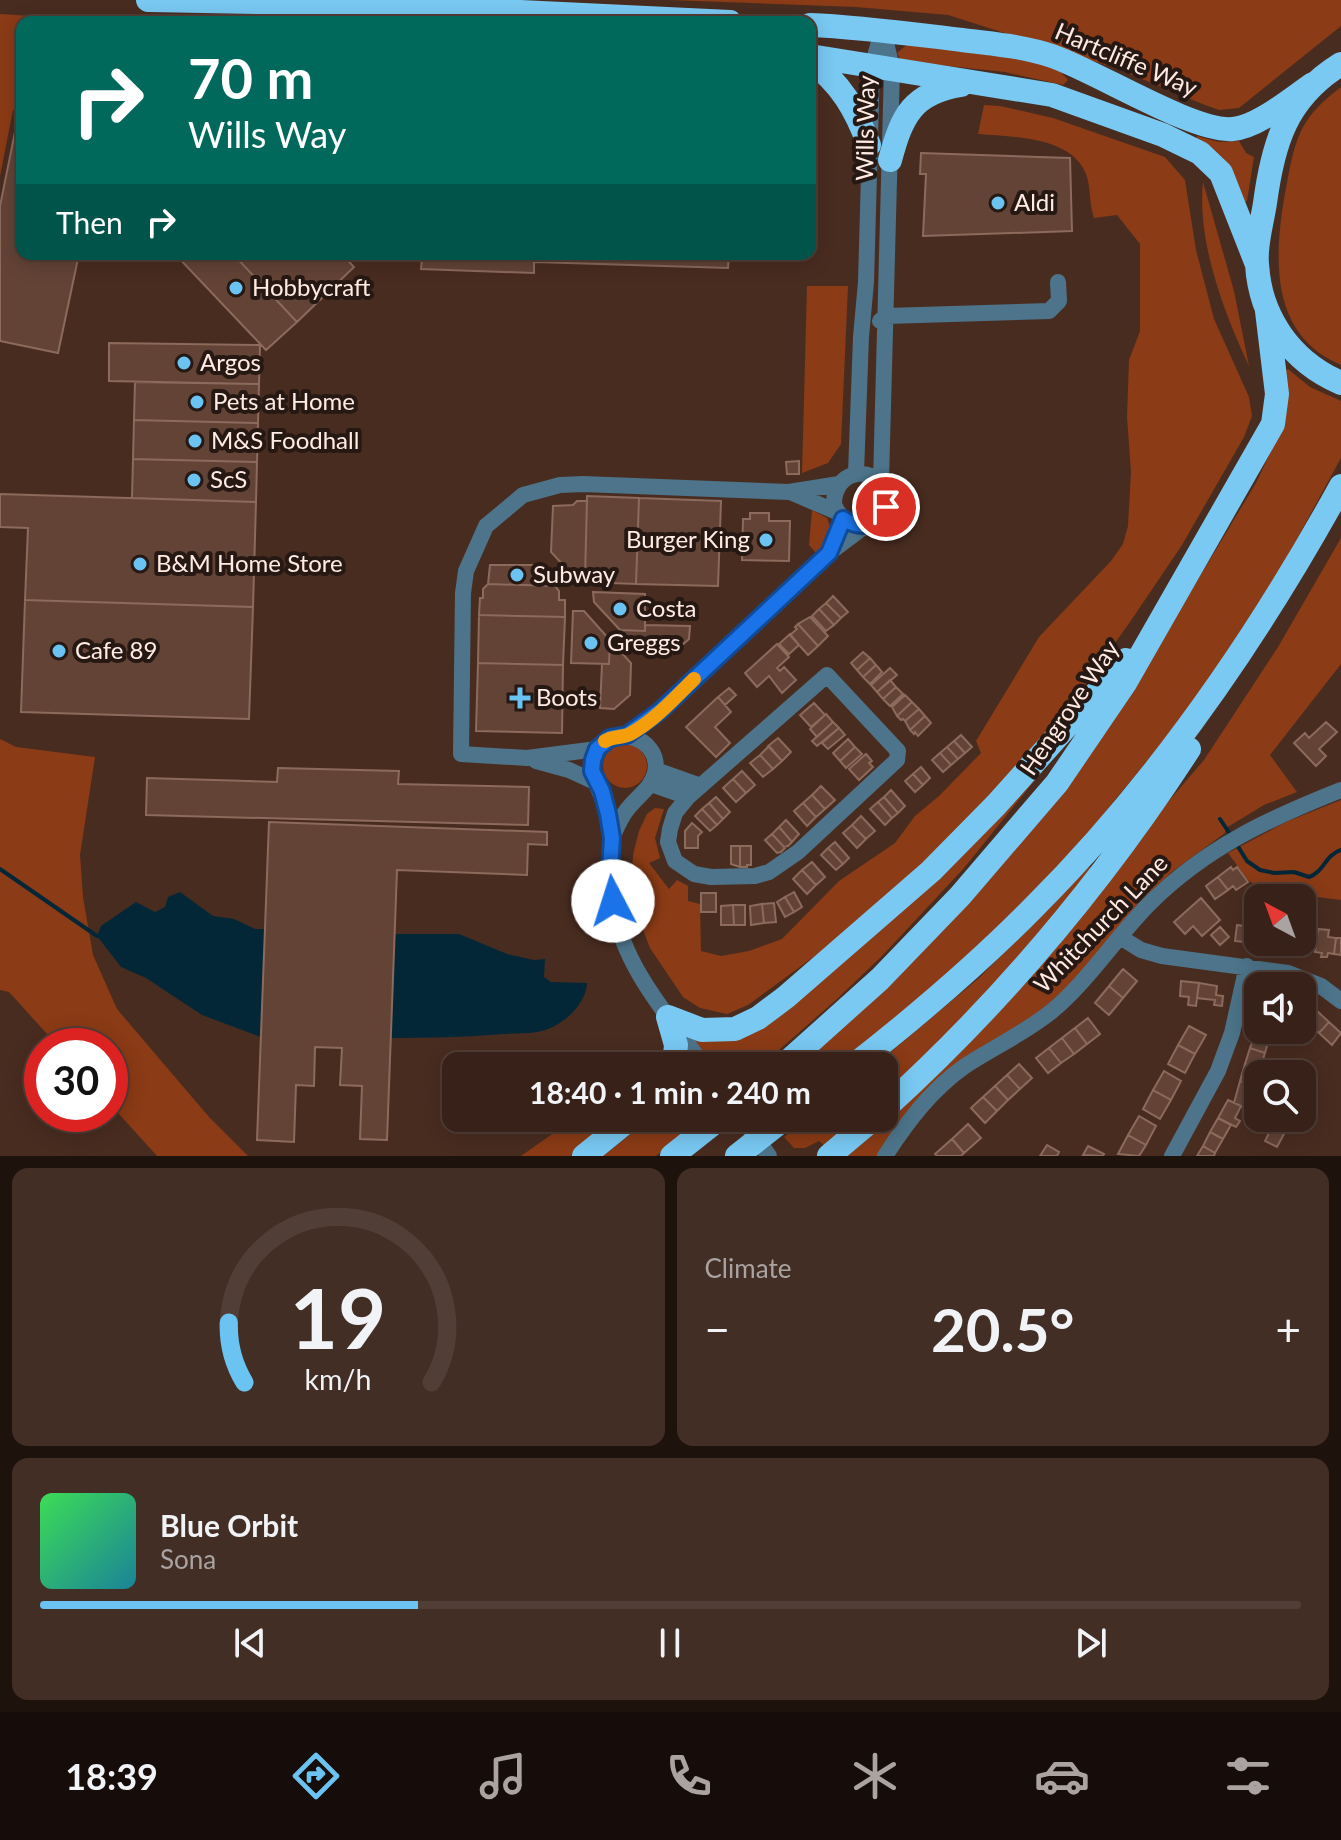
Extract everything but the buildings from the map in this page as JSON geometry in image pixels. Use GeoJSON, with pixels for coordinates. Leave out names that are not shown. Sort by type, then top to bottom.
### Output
{"type":"FeatureCollection","features":[{"type":"Feature","properties":{"kind":"highway"},"geometry":{"type":"LineString","coordinates":[[148,0],[353,4],[564,16]]}},
{"type":"Feature","properties":{"kind":"highway","name":"Hartcliffe Way"},"geometry":{"type":"LineString","coordinates":[[816,25],[883,30],[1022,48],[1053,56],[1180,115],[1223,129],[1242,127],[1266,115],[1341,64]]}},
{"type":"Feature","properties":{"kind":"highway"},"geometry":{"type":"LineString","coordinates":[[816,60],[882,67],[1065,99],[1141,126],[1200,153],[1221,173],[1256,262],[1267,311],[1281,336],[1316,370],[1341,383]]}},
{"type":"Feature","properties":{"kind":"highway"},"geometry":{"type":"LineString","coordinates":[[816,64],[848,98],[869,145]]}},
{"type":"Feature","properties":{"kind":"highway"},"geometry":{"type":"LineString","coordinates":[[890,160],[908,111],[922,98],[948,87],[975,83]]}},
{"type":"Feature","properties":{"kind":"highway"},"geometry":{"type":"LineString","coordinates":[[1256,262],[1270,168],[1278,137],[1297,103],[1313,84]]}},
{"type":"Feature","properties":{"kind":"highway","name":"Hengrove Way"},"geometry":{"type":"LineString","coordinates":[[799,1052],[880,979],[960,896],[1057,783],[1105,714],[1273,424],[1277,394],[1267,311]]}},
{"type":"Feature","properties":{"kind":"highway"},"geometry":{"type":"LineString","coordinates":[[870,1052],[968,970],[1036,905],[1155,771],[1226,672],[1315,533],[1341,486]]}},
{"type":"Feature","properties":{"kind":"highway"},"geometry":{"type":"LineString","coordinates":[[898,1096],[930,1067],[1048,941],[1125,842],[1289,591],[1315,533]]}},
{"type":"Feature","properties":{"kind":"highway"},"geometry":{"type":"LineString","coordinates":[[668,1017],[702,1030],[735,1029],[758,1018],[786,997],[931,871],[1155,630]]}},
{"type":"Feature","properties":{"kind":"highway"},"geometry":{"type":"LineString","coordinates":[[668,1017],[675,1052]]}},
{"type":"Feature","properties":{"kind":"highway"},"geometry":{"type":"LineString","coordinates":[[584,1156],[614,1132]]}},
{"type":"Feature","properties":{"kind":"highway"},"geometry":{"type":"LineString","coordinates":[[672,1156],[702,1132]]}},
{"type":"Feature","properties":{"kind":"highway"},"geometry":{"type":"LineString","coordinates":[[737,1156],[767,1132]]}},
{"type":"Feature","properties":{"kind":"highway"},"geometry":{"type":"LineString","coordinates":[[829,1156],[857,1132]]}},
{"type":"Feature","properties":{"kind":"street","name":"Wills Way"},"geometry":{"type":"LineString","coordinates":[[881,481],[890,160],[882,67],[883,30]]}},
{"type":"Feature","properties":{"kind":"street","name":"Wills Way"},"geometry":{"type":"LineString","coordinates":[[856,473],[866,282],[869,145],[882,67]]}},
{"type":"Feature","properties":{"kind":"street"},"geometry":{"type":"LineString","coordinates":[[861,337],[886,316],[1049,311],[1059,301],[1058,282]]}},
{"type":"Feature","properties":{"kind":"street"},"geometry":{"type":"LineString","coordinates":[[694,1052],[636,967],[619,929],[610,870],[612,838],[592,771],[593,760],[597,749],[610,738],[627,735],[660,711],[829,553],[879,519],[885,512],[888,498],[881,481],[874,476],[856,473],[839,484],[834,498],[840,516],[829,553]]}},
{"type":"Feature","properties":{"kind":"street"},"geometry":{"type":"LineString","coordinates":[[597,749],[527,758],[461,754],[466,571],[479,538],[499,513],[523,495],[560,485],[789,492],[839,484]]}},
{"type":"Feature","properties":{"kind":"street"},"geometry":{"type":"LineString","coordinates":[[789,492],[854,525],[865,526]]}},
{"type":"Feature","properties":{"kind":"street"},"geometry":{"type":"LineString","coordinates":[[827,675],[900,753],[870,787],[798,852],[780,867],[755,876],[711,877],[694,874],[675,861],[668,842],[670,829],[675,813],[694,792],[827,675]]}},
{"type":"Feature","properties":{"kind":"street"},"geometry":{"type":"LineString","coordinates":[[646,744],[660,711]]}},
{"type":"Feature","properties":{"kind":"street"},"geometry":{"type":"LineString","coordinates":[[612,838],[622,815],[654,777],[652,752],[646,744],[627,735]]}},
{"type":"Feature","properties":{"kind":"street"},"geometry":{"type":"LineString","coordinates":[[527,758],[569,770],[619,799],[638,796]]}},
{"type":"Feature","properties":{"kind":"street"},"geometry":{"type":"LineString","coordinates":[[654,777],[694,792]]}},
{"type":"Feature","properties":{"kind":"street","name":"Whitchurch Lane"},"geometry":{"type":"LineString","coordinates":[[885,1156],[913,1116],[939,1088],[966,1066],[1053,1010],[1150,904],[1189,868],[1228,841],[1274,816],[1341,790]]}},
{"type":"Feature","properties":{"kind":"street"},"geometry":{"type":"LineString","coordinates":[[1120,937],[1141,950],[1162,956],[1247,966],[1302,978],[1321,986],[1341,1001]]}},
{"type":"Feature","properties":{"kind":"street"},"geometry":{"type":"LineString","coordinates":[[1172,1156],[1218,1071],[1232,1033],[1247,966]]}},
{"type":"Feature","properties":{"kind":"street"},"geometry":{"type":"LineString","coordinates":[[752,1132],[769,1156]]}},
{"type":"Feature","properties":{"kind":"shaded area"},"geometry":{"type":"Polygon","coordinates":[[[669,0],[1341,0],[1341,26],[1239,108],[1219,110],[1118,69],[948,15],[856,7],[669,0]]]}},
{"type":"Feature","properties":{"kind":"shaded area"},"geometry":{"type":"Polygon","coordinates":[[[0,14],[32,16],[16,16],[16,111],[13,110],[0,176],[0,14]]]}},
{"type":"Feature","properties":{"kind":"shaded area"},"geometry":{"type":"Polygon","coordinates":[[[908,44],[951,46],[1055,66],[1068,80],[1063,85],[1005,72],[901,61],[897,53],[908,44]]]}},
{"type":"Feature","properties":{"kind":"shaded area"},"geometry":{"type":"Polygon","coordinates":[[[1341,87],[1341,365],[1317,352],[1300,334],[1289,314],[1282,292],[1279,243],[1290,165],[1298,138],[1313,112],[1341,87]]]}},
{"type":"Feature","properties":{"kind":"shaded area"},"geometry":{"type":"Polygon","coordinates":[[[984,105],[1053,118],[1165,157],[1185,180],[1196,250],[1214,319],[1249,397],[1252,416],[1244,437],[1182,545],[1057,724],[1010,783],[849,931],[748,1005],[727,1014],[700,1008],[683,997],[650,948],[641,924],[632,875],[633,855],[647,814],[655,808],[664,809],[655,838],[660,858],[649,863],[669,889],[677,880],[688,886],[688,901],[700,904],[701,951],[721,956],[749,951],[782,939],[839,881],[895,843],[915,816],[981,753],[976,741],[1039,637],[1111,561],[1123,544],[1128,526],[1131,472],[1127,417],[1129,360],[1140,331],[1140,244],[1117,215],[1094,218],[1086,174],[1068,152],[1039,141],[978,134],[984,105]]]}},
{"type":"Feature","properties":{"kind":"shaded area"},"geometry":{"type":"Polygon","coordinates":[[[1197,136],[1219,142],[1239,141],[1246,153],[1254,157],[1247,201],[1243,202],[1196,139],[1197,136]]]}},
{"type":"Feature","properties":{"kind":"shaded area"},"geometry":{"type":"Polygon","coordinates":[[[1203,182],[1234,291],[1249,366],[1230,323],[1208,253],[1202,205],[1203,182]]]}},
{"type":"Feature","properties":{"kind":"shaded area"},"geometry":{"type":"Polygon","coordinates":[[[807,286],[848,286],[841,444],[828,463],[802,473],[807,286]]]}},
{"type":"Feature","properties":{"kind":"shaded area"},"geometry":{"type":"Polygon","coordinates":[[[1288,369],[1310,387],[1341,401],[1341,458],[1280,570],[1188,711],[1055,873],[898,1021],[857,1052],[810,1052],[893,977],[1152,656],[1256,483],[1284,424],[1288,396],[1285,371],[1288,369]]]}},
{"type":"Feature","properties":{"kind":"shaded area"},"geometry":{"type":"Polygon","coordinates":[[[812,510],[827,518],[831,529],[826,543],[816,553],[809,545],[812,510]]]}},
{"type":"Feature","properties":{"kind":"shaded area"},"geometry":{"type":"Polygon","coordinates":[[[1341,538],[1341,664],[1270,755],[1297,792],[1264,805],[1226,828],[1225,833],[1173,871],[1139,902],[1073,982],[1035,1016],[982,1050],[880,1156],[845,1156],[871,1132],[898,1132],[898,1108],[931,1078],[1204,760],[1278,647],[1341,538]]]}},
{"type":"Feature","properties":{"kind":"shaded area"},"geometry":{"type":"Polygon","coordinates":[[[1072,734],[964,868],[882,956],[777,1052],[699,1052],[688,1036],[717,1041],[1072,734]]]}},
{"type":"Feature","properties":{"kind":"shaded area"},"geometry":{"type":"Polygon","coordinates":[[[0,739],[16,747],[95,757],[80,855],[83,897],[93,955],[117,1009],[209,1117],[248,1156],[157,1156],[128,1124],[128,1028],[42,1028],[9,992],[0,990],[0,739]]]}},
{"type":"Feature","properties":{"kind":"shaded area"},"geometry":{"type":"Polygon","coordinates":[[[625,744],[641,750],[647,766],[641,782],[625,788],[609,782],[603,766],[609,750],[625,744]]]}},
{"type":"Feature","properties":{"kind":"shaded area"},"geometry":{"type":"Polygon","coordinates":[[[1341,800],[1341,900],[1316,897],[1316,884],[1254,884],[1228,853],[1286,822],[1341,800]]]}},
{"type":"Feature","properties":{"kind":"shaded area"},"geometry":{"type":"Polygon","coordinates":[[[1089,867],[1094,869],[992,988],[898,1082],[898,1052],[891,1052],[979,978],[1089,867]]]}},
{"type":"Feature","properties":{"kind":"shaded area"},"geometry":{"type":"Polygon","coordinates":[[[555,1132],[603,1132],[573,1156],[521,1156],[555,1132]]]}},
{"type":"Feature","properties":{"kind":"shaded area"},"geometry":{"type":"Polygon","coordinates":[[[633,1132],[687,1132],[656,1156],[603,1156],[633,1132]]]}},
{"type":"Feature","properties":{"kind":"shaded area"},"geometry":{"type":"Polygon","coordinates":[[[790,1132],[843,1132],[826,1147],[819,1141],[805,1148],[794,1148],[784,1137],[790,1132]]]}},
{"type":"Feature","properties":{"kind":"water"},"geometry":{"type":"Polygon","coordinates":[[[180,892],[213,916],[234,919],[255,929],[265,929],[261,1037],[202,1015],[146,978],[121,967],[97,936],[101,926],[136,902],[155,912],[165,907],[168,897],[180,892]]]}},
{"type":"Feature","properties":{"kind":"water"},"geometry":{"type":"Polygon","coordinates":[[[395,934],[459,934],[507,954],[534,960],[545,959],[544,977],[551,982],[587,983],[586,991],[572,1013],[542,1031],[391,1038],[395,934]]]}},
{"type":"Feature","properties":{"kind":"waterway"},"geometry":{"type":"LineString","coordinates":[[1220,819],[1232,837]]}},
{"type":"Feature","properties":{"kind":"waterway"},"geometry":{"type":"LineString","coordinates":[[1237,845],[1247,861],[1260,870],[1294,872],[1309,877],[1341,850]]}},
{"type":"Feature","properties":{"kind":"waterway"},"geometry":{"type":"LineString","coordinates":[[0,869],[97,936]]}},
{"type":"Feature","properties":{"kind":"slow traffic"},"geometry":{"type":"LineString","coordinates":[[605,741],[627,735],[660,711],[694,679]]}},
{"type":"Feature","properties":{"kind":"place","name":"Aldi"},"geometry":{"type":"Point","coordinates":[998,203]}},
{"type":"Feature","properties":{"kind":"place","name":"Hobbycraft"},"geometry":{"type":"Point","coordinates":[236,288]}},
{"type":"Feature","properties":{"kind":"place","name":"Argos"},"geometry":{"type":"Point","coordinates":[184,363]}},
{"type":"Feature","properties":{"kind":"place","name":"Pets at Home"},"geometry":{"type":"Point","coordinates":[197,402]}},
{"type":"Feature","properties":{"kind":"place","name":"M&S Foodhall"},"geometry":{"type":"Point","coordinates":[195,441]}},
{"type":"Feature","properties":{"kind":"place","name":"ScS"},"geometry":{"type":"Point","coordinates":[194,480]}},
{"type":"Feature","properties":{"kind":"place","name":"Burger King"},"geometry":{"type":"Point","coordinates":[766,540]}},
{"type":"Feature","properties":{"kind":"place","name":"B&M Home Store"},"geometry":{"type":"Point","coordinates":[140,564]}},
{"type":"Feature","properties":{"kind":"place","name":"Subway"},"geometry":{"type":"Point","coordinates":[517,575]}},
{"type":"Feature","properties":{"kind":"place","name":"Costa"},"geometry":{"type":"Point","coordinates":[620,609]}},
{"type":"Feature","properties":{"kind":"place","name":"Greggs"},"geometry":{"type":"Point","coordinates":[591,643]}},
{"type":"Feature","properties":{"kind":"place","name":"Cafe 89"},"geometry":{"type":"Point","coordinates":[59,651]}},
{"type":"Feature","properties":{"kind":"place","name":"Boots"},"geometry":{"type":"Point","coordinates":[520,698]}},
{"type":"Feature","properties":{"kind":"route"},"geometry":{"type":"LineString","coordinates":[[613,901],[610,870],[612,838],[602,791],[592,771],[597,749],[610,738],[627,735],[660,711],[829,553],[843,519],[865,526],[879,519],[886,507]]}}]}
